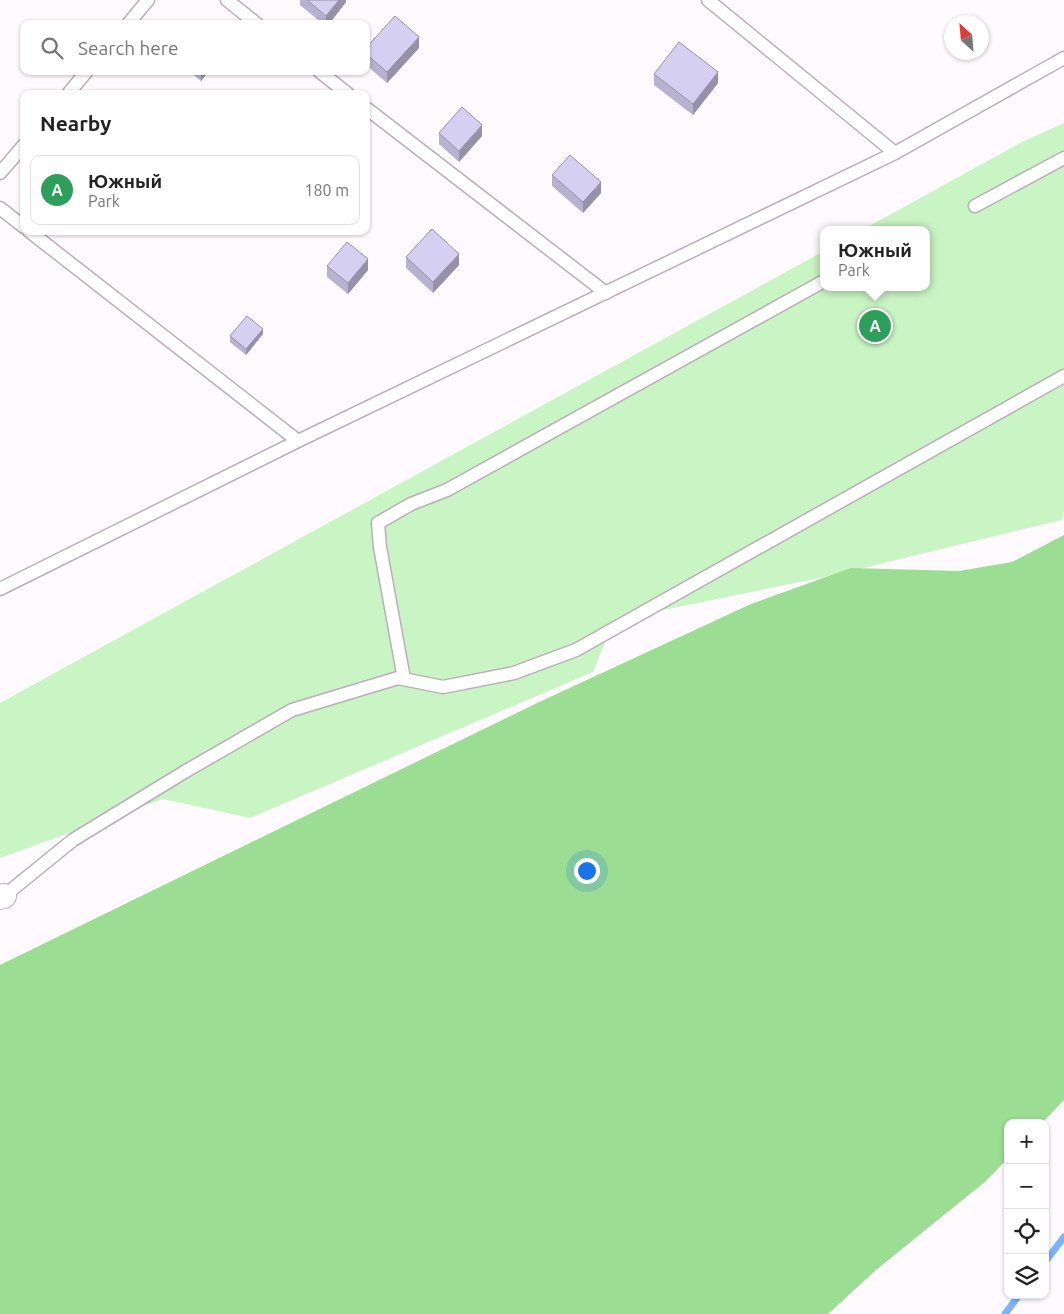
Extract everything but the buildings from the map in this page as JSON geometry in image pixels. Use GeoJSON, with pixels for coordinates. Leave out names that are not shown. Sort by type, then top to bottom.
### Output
{"type":"FeatureCollection","features":[{"type":"Feature","properties":{"kind":"lane"},"geometry":{"type":"LineString","coordinates":[[131,20],[148,0]]}},
{"type":"Feature","properties":{"kind":"lane"},"geometry":{"type":"LineString","coordinates":[[227,0],[252,20]]}},
{"type":"Feature","properties":{"kind":"lane"},"geometry":{"type":"LineString","coordinates":[[708,0],[895,153]]}},
{"type":"Feature","properties":{"kind":"lane"},"geometry":{"type":"LineString","coordinates":[[0,589],[298,441],[895,153],[1064,58]]}},
{"type":"Feature","properties":{"kind":"lane"},"geometry":{"type":"LineString","coordinates":[[71,90],[84,75]]}},
{"type":"Feature","properties":{"kind":"lane"},"geometry":{"type":"LineString","coordinates":[[324,75],[343,90]]}},
{"type":"Feature","properties":{"kind":"lane"},"geometry":{"type":"LineString","coordinates":[[370,111],[606,293]]}},
{"type":"Feature","properties":{"kind":"lane"},"geometry":{"type":"LineString","coordinates":[[0,173],[20,150]]}},
{"type":"Feature","properties":{"kind":"lane"},"geometry":{"type":"LineString","coordinates":[[975,206],[1064,158]]}},
{"type":"Feature","properties":{"kind":"lane"},"geometry":{"type":"LineString","coordinates":[[0,208],[20,224]]}},
{"type":"Feature","properties":{"kind":"lane"},"geometry":{"type":"LineString","coordinates":[[34,235],[298,441]]}},
{"type":"Feature","properties":{"kind":"lane"},"geometry":{"type":"LineString","coordinates":[[404,679],[380,547],[378,523],[411,504],[447,490],[820,282]]}},
{"type":"Feature","properties":{"kind":"lane"},"geometry":{"type":"LineString","coordinates":[[2,896],[73,840],[186,771],[292,710],[398,678],[443,687],[514,674],[576,650],[1064,376]]}},
{"type":"Feature","properties":{"kind":"green space"},"geometry":{"type":"Polygon","coordinates":[[[1064,123],[1064,511],[1062,520],[830,576],[614,620],[593,672],[250,818],[163,799],[0,858],[0,703],[820,253],[820,291],[930,291],[930,226],[869,226],[1022,142],[1064,123]]]}},
{"type":"Feature","properties":{"kind":"green space"},"geometry":{"type":"Polygon","coordinates":[[[1064,535],[1064,1100],[1046,1119],[1004,1119],[1004,1162],[986,1181],[876,1270],[828,1314],[0,1314],[0,965],[535,704],[751,604],[851,568],[959,571],[1012,562],[1064,535]]]}},
{"type":"Feature","properties":{"kind":"waterway"},"geometry":{"type":"LineString","coordinates":[[1049,1257],[1064,1237]]}},
{"type":"Feature","properties":{"kind":"waterway"},"geometry":{"type":"LineString","coordinates":[[1005,1314],[1016,1299]]}},
{"type":"Feature","properties":{"kind":"place","name":"Южный"},"geometry":{"type":"Point","coordinates":[875,326]}}]}
